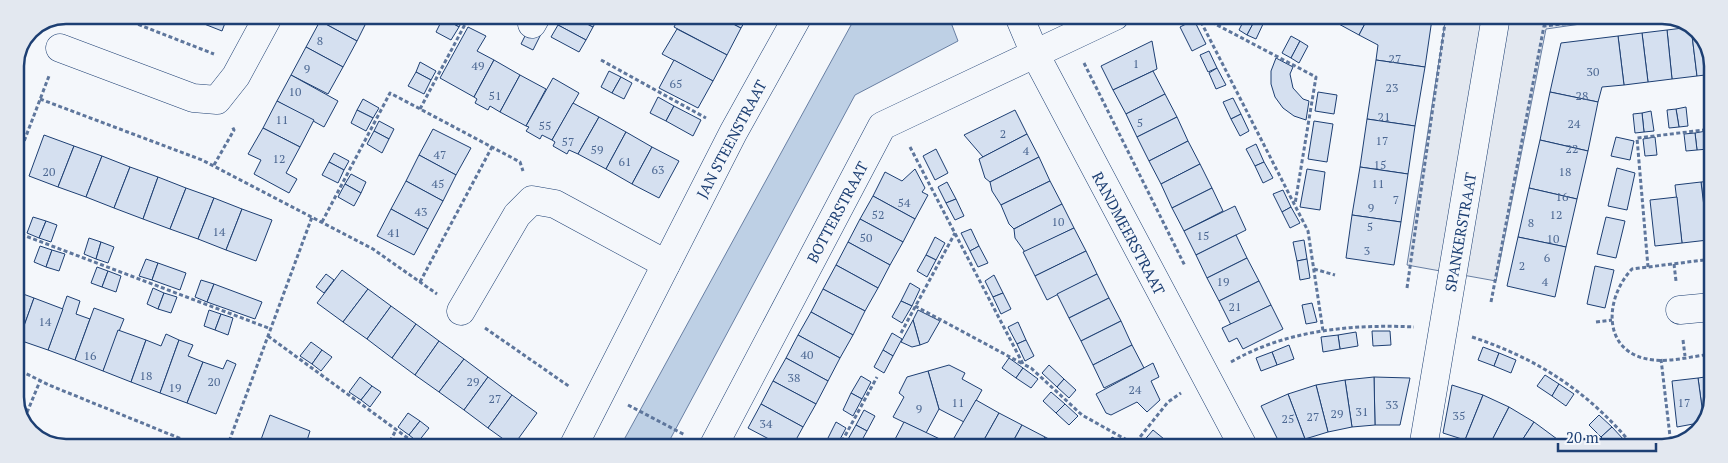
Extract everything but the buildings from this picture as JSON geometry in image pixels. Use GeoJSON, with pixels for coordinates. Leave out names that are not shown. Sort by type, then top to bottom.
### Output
{"type":"FeatureCollection","features":[{"type":"Feature","properties":{"kind":"street"},"geometry":{"type":"LineString","coordinates":[[60,48],[193,98],[217,100],[243,64],[265,24]]}},
{"type":"Feature","properties":{"kind":"street","name":"JAN STEENSTRAAT"},"geometry":{"type":"LineString","coordinates":[[577,439],[733,133],[794,24]]}},
{"type":"Feature","properties":{"kind":"street","name":"RANDMEERSTRAAT"},"geometry":{"type":"LineString","coordinates":[[1022,24],[1035,54],[1239,439]]}},
{"type":"Feature","properties":{"kind":"street","name":"BOTTERSTRAAT"},"geometry":{"type":"LineString","coordinates":[[717,439],[882,126],[1098,24]]}},
{"type":"Feature","properties":{"kind":"street","name":"SPANKERSTRAAT"},"geometry":{"type":"LineString","coordinates":[[1425,439],[1495,24]]}},
{"type":"Feature","properties":{"kind":"street"},"geometry":{"type":"LineString","coordinates":[[461,311],[517,215],[532,200],[555,204],[666,264]]}},
{"type":"Feature","properties":{"kind":"street"},"geometry":{"type":"LineString","coordinates":[[1680,310],[1704,308]]}},
{"type":"Feature","properties":{"kind":"path"},"geometry":{"type":"LineString","coordinates":[[138,24],[243,64]]}},
{"type":"Feature","properties":{"kind":"path"},"geometry":{"type":"LineString","coordinates":[[420,109],[465,24]]}},
{"type":"Feature","properties":{"kind":"path"},"geometry":{"type":"LineString","coordinates":[[1203,24],[1308,231],[1323,331]]}},
{"type":"Feature","properties":{"kind":"path"},"geometry":{"type":"LineString","coordinates":[[1214,24],[1316,77],[1295,205]]}},
{"type":"Feature","properties":{"kind":"path"},"geometry":{"type":"LineString","coordinates":[[1406,288],[1445,24]]}},
{"type":"Feature","properties":{"kind":"path"},"geometry":{"type":"LineString","coordinates":[[1491,302],[1544,26],[1563,24]]}},
{"type":"Feature","properties":{"kind":"path"},"geometry":{"type":"LineString","coordinates":[[1071,37],[1188,273]]}},
{"type":"Feature","properties":{"kind":"path"},"geometry":{"type":"LineString","coordinates":[[24,141],[60,48]]}},
{"type":"Feature","properties":{"kind":"path"},"geometry":{"type":"LineString","coordinates":[[601,60],[733,133]]}},
{"type":"Feature","properties":{"kind":"path"},"geometry":{"type":"LineString","coordinates":[[322,222],[390,93],[520,162],[532,200]]}},
{"type":"Feature","properties":{"kind":"path"},"geometry":{"type":"LineString","coordinates":[[40,99],[214,166],[372,249],[596,404]]}},
{"type":"Feature","properties":{"kind":"path"},"geometry":{"type":"LineString","coordinates":[[214,166],[234,130],[217,100]]}},
{"type":"Feature","properties":{"kind":"path"},"geometry":{"type":"LineString","coordinates":[[895,120],[1023,364]]}},
{"type":"Feature","properties":{"kind":"path"},"geometry":{"type":"LineString","coordinates":[[1648,267],[1637,138],[1704,130]]}},
{"type":"Feature","properties":{"kind":"path"},"geometry":{"type":"LineString","coordinates":[[420,282],[492,147]]}},
{"type":"Feature","properties":{"kind":"path"},"geometry":{"type":"LineString","coordinates":[[230,439],[312,217]]}},
{"type":"Feature","properties":{"kind":"path"},"geometry":{"type":"LineString","coordinates":[[901,333],[955,233]]}},
{"type":"Feature","properties":{"kind":"path"},"geometry":{"type":"LineString","coordinates":[[24,235],[271,329]]}},
{"type":"Feature","properties":{"kind":"path"},"geometry":{"type":"LineString","coordinates":[[1314,269],[1335,275]]}},
{"type":"Feature","properties":{"kind":"path"},"geometry":{"type":"LineString","coordinates":[[915,306],[1031,368],[1082,415],[1121,439]]}},
{"type":"Feature","properties":{"kind":"path"},"geometry":{"type":"LineString","coordinates":[[1596,322],[1612,320]]}},
{"type":"Feature","properties":{"kind":"path"},"geometry":{"type":"LineString","coordinates":[[268,336],[409,439]]}},
{"type":"Feature","properties":{"kind":"path"},"geometry":{"type":"LineString","coordinates":[[1228,352],[1236,370]]}},
{"type":"Feature","properties":{"kind":"path"},"geometry":{"type":"LineString","coordinates":[[1661,359],[1670,438]]}},
{"type":"Feature","properties":{"kind":"path"},"geometry":{"type":"LineString","coordinates":[[24,373],[40,381],[184,439]]}},
{"type":"Feature","properties":{"kind":"path"},"geometry":{"type":"LineString","coordinates":[[843,439],[877,377]]}},
{"type":"Feature","properties":{"kind":"path"},"geometry":{"type":"LineString","coordinates":[[1139,439],[1168,402],[1206,377]]}},
{"type":"Feature","properties":{"kind":"path"},"geometry":{"type":"LineString","coordinates":[[27,413],[40,381]]}},
{"type":"Feature","properties":{"kind":"path"},"geometry":{"type":"LineString","coordinates":[[623,402],[688,436]]}},
{"type":"Feature","properties":{"kind":"path"},"geometry":{"type":"LineString","coordinates":[[391,439],[396,430]]}},
{"type":"Feature","properties":{"kind":"shaded area"},"geometry":{"type":"Polygon","coordinates":[[[1445,24],[1581,24],[1546,29],[1496,281],[1407,265],[1445,24]]]}},
{"type":"Feature","properties":{"kind":"water"},"geometry":{"type":"Polygon","coordinates":[[[852,24],[952,24],[958,41],[855,95],[670,439],[624,439],[852,24]]]}}]}
